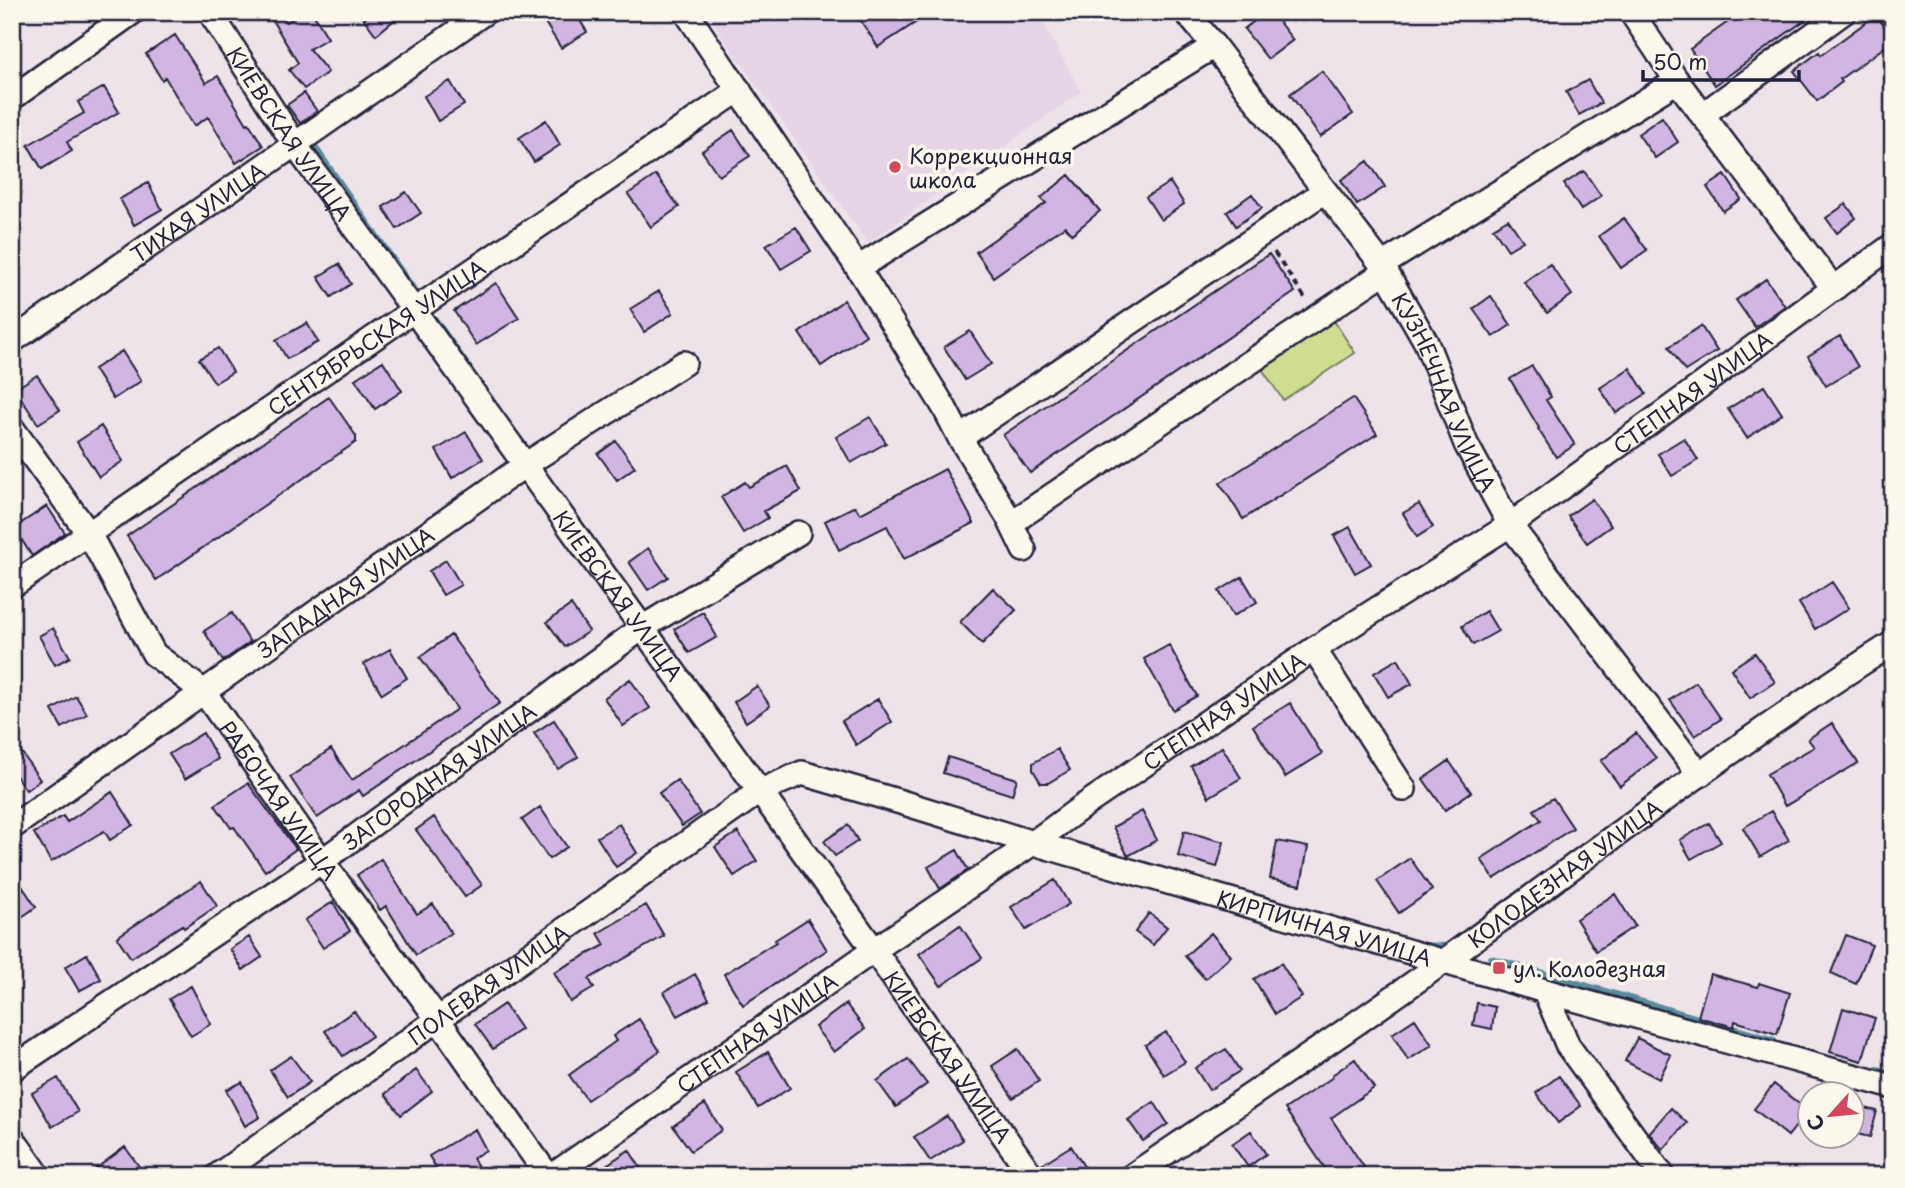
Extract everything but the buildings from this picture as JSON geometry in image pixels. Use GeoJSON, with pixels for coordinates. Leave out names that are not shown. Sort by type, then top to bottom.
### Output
{"type":"FeatureCollection","features":[{"type":"Feature","properties":{"kind":"street"},"geometry":{"type":"LineString","coordinates":[[12,98],[133,12]]}},
{"type":"Feature","properties":{"kind":"street","name":"КИЕВСКАЯ УЛИЦА"},"geometry":{"type":"LineString","coordinates":[[210,12],[295,145],[874,950],[1032,1176]]}},
{"type":"Feature","properties":{"kind":"street","name":"ТИХАЯ УЛИЦА"},"geometry":{"type":"LineString","coordinates":[[12,341],[485,12]]}},
{"type":"Feature","properties":{"kind":"street"},"geometry":{"type":"LineString","coordinates":[[686,12],[858,268],[944,407],[1024,550]]}},
{"type":"Feature","properties":{"kind":"street","name":"КУЗНЕЧНАЯ УЛИЦА"},"geometry":{"type":"LineString","coordinates":[[1186,12],[1384,268],[1426,342],[1466,443],[1510,525],[1700,775]]}},
{"type":"Feature","properties":{"kind":"street"},"geometry":{"type":"LineString","coordinates":[[1631,12],[1677,81],[1834,289]]}},
{"type":"Feature","properties":{"kind":"street"},"geometry":{"type":"LineString","coordinates":[[1702,115],[1844,12]]}},
{"type":"Feature","properties":{"kind":"street"},"geometry":{"type":"LineString","coordinates":[[858,268],[1214,46]]}},
{"type":"Feature","properties":{"kind":"street"},"geometry":{"type":"LineString","coordinates":[[1011,523],[1318,317],[1384,268],[1677,81]]}},
{"type":"Feature","properties":{"kind":"street","name":"СЕНТЯБРЬСКАЯ УЛИЦА"},"geometry":{"type":"LineString","coordinates":[[12,586],[739,90]]}},
{"type":"Feature","properties":{"kind":"street"},"geometry":{"type":"LineString","coordinates":[[960,438],[1325,191]]}},
{"type":"Feature","properties":{"kind":"street","name":"СТЕПНАЯ УЛИЦА"},"geometry":{"type":"LineString","coordinates":[[550,1176],[1314,649],[1510,525],[1893,245]]}},
{"type":"Feature","properties":{"kind":"street","name":"ЗАПАДНАЯ УЛИЦА"},"geometry":{"type":"LineString","coordinates":[[12,827],[524,465],[684,363]]}},
{"type":"Feature","properties":{"kind":"street","name":"РАБОЧАЯ УЛИЦА"},"geometry":{"type":"LineString","coordinates":[[12,428],[89,534],[154,654],[204,692],[322,861],[550,1176]]}},
{"type":"Feature","properties":{"kind":"street","name":"ЗАГОРОДНАЯ УЛИЦА"},"geometry":{"type":"LineString","coordinates":[[12,1069],[322,861],[642,628],[798,533]]}},
{"type":"Feature","properties":{"kind":"street","name":"КОЛОДЕЗНАЯ УЛИЦА"},"geometry":{"type":"LineString","coordinates":[[1132,1176],[1444,962],[1700,775],[1838,678],[1893,643]]}},
{"type":"Feature","properties":{"kind":"street"},"geometry":{"type":"LineString","coordinates":[[1314,649],[1404,789]]}},
{"type":"Feature","properties":{"kind":"street","name":"КИРПИЧНАЯ УЛИЦА"},"geometry":{"type":"LineString","coordinates":[[760,791],[802,773],[1444,962],[1893,1087]]}},
{"type":"Feature","properties":{"kind":"street","name":"ПОЛЕВАЯ УЛИЦА"},"geometry":{"type":"LineString","coordinates":[[217,1176],[760,791]]}},
{"type":"Feature","properties":{"kind":"street"},"geometry":{"type":"LineString","coordinates":[[1545,991],[1567,1046],[1663,1176]]}},
{"type":"Feature","properties":{"kind":"street"},"geometry":{"type":"LineString","coordinates":[[12,1138],[39,1176]]}},
{"type":"Feature","properties":{"kind":"path"},"geometry":{"type":"LineString","coordinates":[[1262,234],[1318,317]]}},
{"type":"Feature","properties":{"kind":"shaded area","name":"Коррекционная школа"},"geometry":{"type":"Polygon","coordinates":[[[705,12],[1037,12],[1081,92],[868,243],[705,12]]]}},
{"type":"Feature","properties":{"kind":"green space"},"geometry":{"type":"Polygon","coordinates":[[[1334,321],[1355,353],[1283,400],[1262,369],[1334,321]]]}},
{"type":"Feature","properties":{"kind":"waterway"},"geometry":{"type":"LineString","coordinates":[[313,144],[413,288]]}},
{"type":"Feature","properties":{"kind":"waterway"},"geometry":{"type":"LineString","coordinates":[[435,319],[470,369]]}},
{"type":"Feature","properties":{"kind":"waterway"},"geometry":{"type":"LineString","coordinates":[[1420,945],[1447,946]]}},
{"type":"Feature","properties":{"kind":"waterway"},"geometry":{"type":"LineString","coordinates":[[1491,958],[1774,1040]]}},
{"type":"Feature","properties":{"kind":"waterway"},"geometry":{"type":"LineString","coordinates":[[1877,1069],[1893,1073]]}},
{"type":"Feature","properties":{"kind":"place","name":"Коррекционная школа"},"geometry":{"type":"Point","coordinates":[895,167]}},
{"type":"Feature","properties":{"kind":"place","name":"ул. Колодезная"},"geometry":{"type":"Point","coordinates":[1499,968]}}]}
